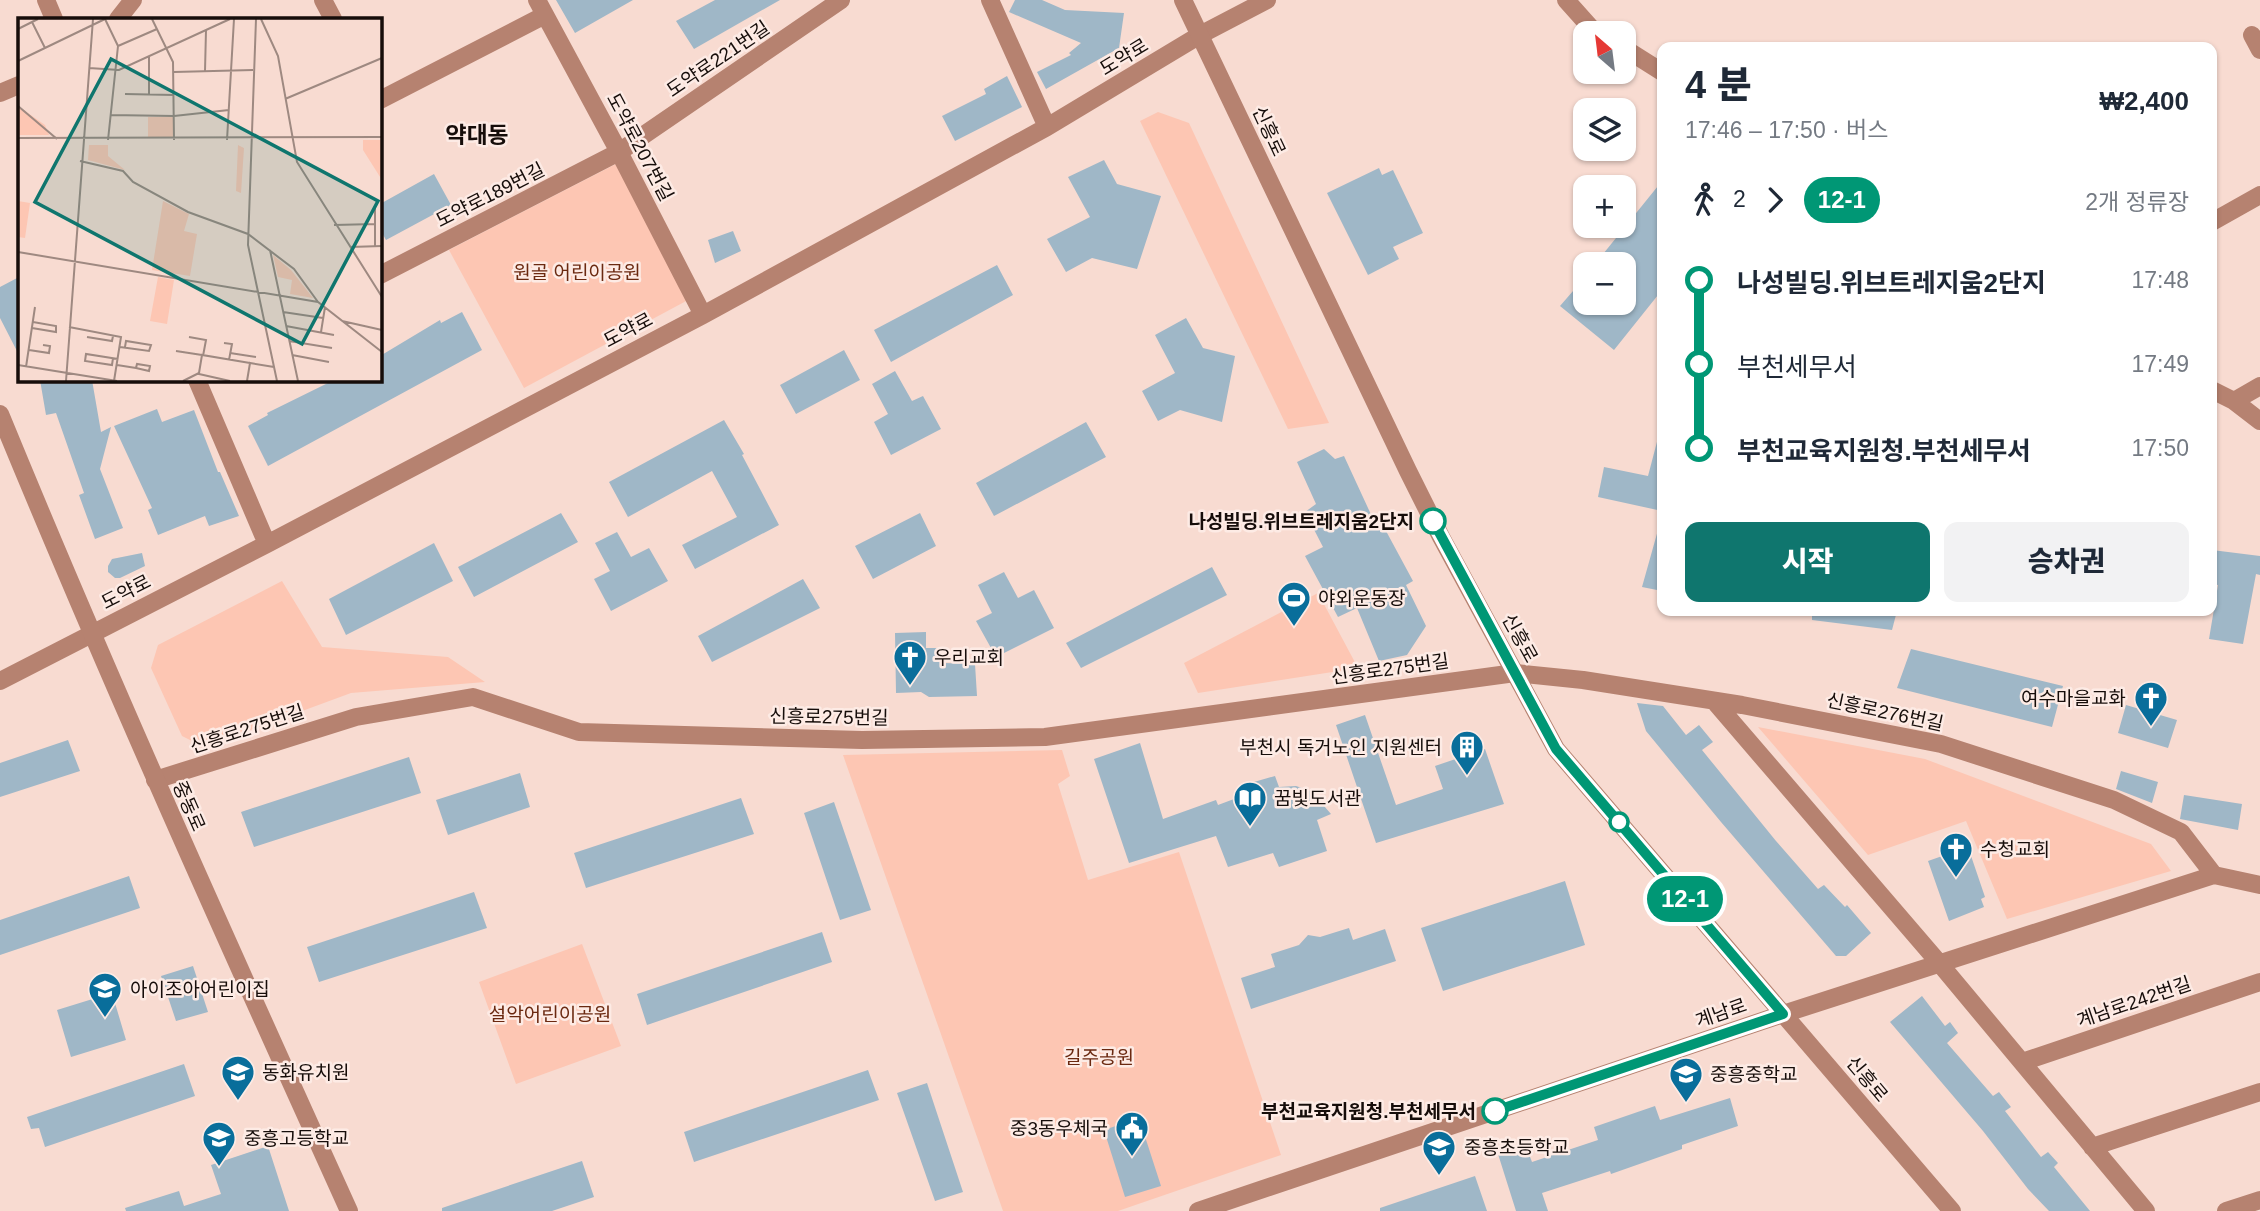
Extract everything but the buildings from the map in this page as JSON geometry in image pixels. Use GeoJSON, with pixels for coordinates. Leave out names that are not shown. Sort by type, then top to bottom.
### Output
{"type":"FeatureCollection","features":[{"type":"Feature","properties":{"kind":"street"},"geometry":{"type":"LineString","coordinates":[[46,0],[54,18]]}},
{"type":"Feature","properties":{"kind":"street"},"geometry":{"type":"LineString","coordinates":[[119,18],[133,0]]}},
{"type":"Feature","properties":{"kind":"street"},"geometry":{"type":"LineString","coordinates":[[323,0],[332,18]]}},
{"type":"Feature","properties":{"kind":"street","name":"도약로221번길"},"geometry":{"type":"LineString","coordinates":[[619,152],[841,0]]}},
{"type":"Feature","properties":{"kind":"street"},"geometry":{"type":"LineString","coordinates":[[990,0],[1047,127]]}},
{"type":"Feature","properties":{"kind":"street","name":"신흥로"},"geometry":{"type":"LineString","coordinates":[[1183,0],[1408,471],[1556,749],[1952,1211]]}},
{"type":"Feature","properties":{"kind":"street","name":"도약로"},"geometry":{"type":"LineString","coordinates":[[0,681],[703,315],[1047,127],[1200,35],[1267,0]]}},
{"type":"Feature","properties":{"kind":"street"},"geometry":{"type":"LineString","coordinates":[[1566,0],[1585,21]]}},
{"type":"Feature","properties":{"kind":"street"},"geometry":{"type":"LineString","coordinates":[[382,99],[541,7]]}},
{"type":"Feature","properties":{"kind":"street","name":"도약로207번길"},"geometry":{"type":"LineString","coordinates":[[541,7],[703,315]]}},
{"type":"Feature","properties":{"kind":"street"},"geometry":{"type":"LineString","coordinates":[[1636,56],[1657,69]]}},
{"type":"Feature","properties":{"kind":"street"},"geometry":{"type":"LineString","coordinates":[[0,93],[18,85]]}},
{"type":"Feature","properties":{"kind":"street","name":"도약로189번길"},"geometry":{"type":"LineString","coordinates":[[382,274],[619,152]]}},
{"type":"Feature","properties":{"kind":"street"},"geometry":{"type":"LineString","coordinates":[[2217,219],[2260,195]]}},
{"type":"Feature","properties":{"kind":"street"},"geometry":{"type":"LineString","coordinates":[[198,382],[267,544]]}},
{"type":"Feature","properties":{"kind":"street"},"geometry":{"type":"LineString","coordinates":[[2234,401],[2260,386]]}},
{"type":"Feature","properties":{"kind":"street"},"geometry":{"type":"LineString","coordinates":[[2217,392],[2234,401],[2260,421]]}},
{"type":"Feature","properties":{"kind":"street","name":"중동로"},"geometry":{"type":"LineString","coordinates":[[0,414],[155,780],[349,1211]]}},
{"type":"Feature","properties":{"kind":"street","name":"신흥로276번길"},"geometry":{"type":"LineString","coordinates":[[1515,673],[1583,680],[1714,701],[1941,744],[2114,800],[2181,832],[2214,875]]}},
{"type":"Feature","properties":{"kind":"street","name":"신흥로275번길"},"geometry":{"type":"LineString","coordinates":[[155,780],[356,717],[473,697],[579,732],[862,740],[1031,737],[1515,673]]}},
{"type":"Feature","properties":{"kind":"street"},"geometry":{"type":"LineString","coordinates":[[1714,701],[1940,964],[2146,1211]]}},
{"type":"Feature","properties":{"kind":"street","name":"계남로"},"geometry":{"type":"LineString","coordinates":[[1198,1211],[1783,1014],[2214,875],[2260,884]]}},
{"type":"Feature","properties":{"kind":"street","name":"계남로242번길"},"geometry":{"type":"LineString","coordinates":[[2022,1062],[2260,982]]}},
{"type":"Feature","properties":{"kind":"street"},"geometry":{"type":"LineString","coordinates":[[2092,1147],[2260,1092]]}},
{"type":"Feature","properties":{"kind":"street"},"geometry":{"type":"LineString","coordinates":[[2226,1211],[2260,1200]]}},
{"type":"Feature","properties":{"kind":"green space"},"geometry":{"type":"Polygon","coordinates":[[[1158,112],[1189,123],[1329,423],[1288,429],[1140,121],[1158,112]]]}},
{"type":"Feature","properties":{"kind":"green space","name":"원골 어린이공원"},"geometry":{"type":"Polygon","coordinates":[[[616,164],[688,300],[524,388],[449,250],[616,164]]]}},
{"type":"Feature","properties":{"kind":"green space"},"geometry":{"type":"Polygon","coordinates":[[[282,581],[322,647],[448,657],[485,682],[351,693],[204,747],[182,736],[151,668],[158,645],[282,581]]]}},
{"type":"Feature","properties":{"kind":"green space","name":"야외운동장"},"geometry":{"type":"Polygon","coordinates":[[[1318,593],[1358,668],[1198,693],[1184,663],[1318,593]]]}},
{"type":"Feature","properties":{"kind":"green space"},"geometry":{"type":"Polygon","coordinates":[[[1758,727],[1925,759],[2151,844],[2171,871],[2007,919],[1966,821],[1868,855],[1758,727]]]}},
{"type":"Feature","properties":{"kind":"green space","name":"길주공원"},"geometry":{"type":"Polygon","coordinates":[[[1062,750],[1070,776],[1058,784],[1088,880],[1179,852],[1281,1155],[1118,1211],[1003,1211],[843,755],[1062,750]]]}},
{"type":"Feature","properties":{"kind":"green space","name":"설악어린이공원"},"geometry":{"type":"Polygon","coordinates":[[[582,944],[621,1046],[516,1084],[479,982],[582,944]]]}},
{"type":"Feature","properties":{"kind":"bus line","name":"12-1"},"geometry":{"type":"LineString","coordinates":[[1433,521],[1556,749],[1783,1014],[1495,1111]]}},
{"type":"Feature","properties":{"kind":"place","name":"나성빌딩.위브트레지움2단지"},"geometry":{"type":"Point","coordinates":[1433,521]}},
{"type":"Feature","properties":{"kind":"place","name":"야외운동장"},"geometry":{"type":"Point","coordinates":[1294,628]}},
{"type":"Feature","properties":{"kind":"place","name":"우리교회"},"geometry":{"type":"Point","coordinates":[910,687]}},
{"type":"Feature","properties":{"kind":"place","name":"여수마을교화"},"geometry":{"type":"Point","coordinates":[2151,728]}},
{"type":"Feature","properties":{"kind":"place","name":"부천시 독거노인 지원센터"},"geometry":{"type":"Point","coordinates":[1467,777]}},
{"type":"Feature","properties":{"kind":"place","name":"꿈빛도서관"},"geometry":{"type":"Point","coordinates":[1250,828]}},
{"type":"Feature","properties":{"kind":"place","name":"수청교회"},"geometry":{"type":"Point","coordinates":[1956,879]}},
{"type":"Feature","properties":{"kind":"place","name":"아이조아어린이집"},"geometry":{"type":"Point","coordinates":[105,1019]}},
{"type":"Feature","properties":{"kind":"place","name":"동화유치원"},"geometry":{"type":"Point","coordinates":[238,1102]}},
{"type":"Feature","properties":{"kind":"place","name":"중흥중학교"},"geometry":{"type":"Point","coordinates":[1686,1104]}},
{"type":"Feature","properties":{"kind":"place","name":"부천교육지원청.부천세무서"},"geometry":{"type":"Point","coordinates":[1495,1111]}},
{"type":"Feature","properties":{"kind":"place","name":"중3동우체국"},"geometry":{"type":"Point","coordinates":[1132,1158]}},
{"type":"Feature","properties":{"kind":"place","name":"중흥고등학교"},"geometry":{"type":"Point","coordinates":[219,1168]}},
{"type":"Feature","properties":{"kind":"place","name":"중흥초등학교"},"geometry":{"type":"Point","coordinates":[1439,1177]}},
{"type":"Feature","properties":{"kind":"district","name":"약대동"},"geometry":{"type":"Point","coordinates":[477,135]}}]}
